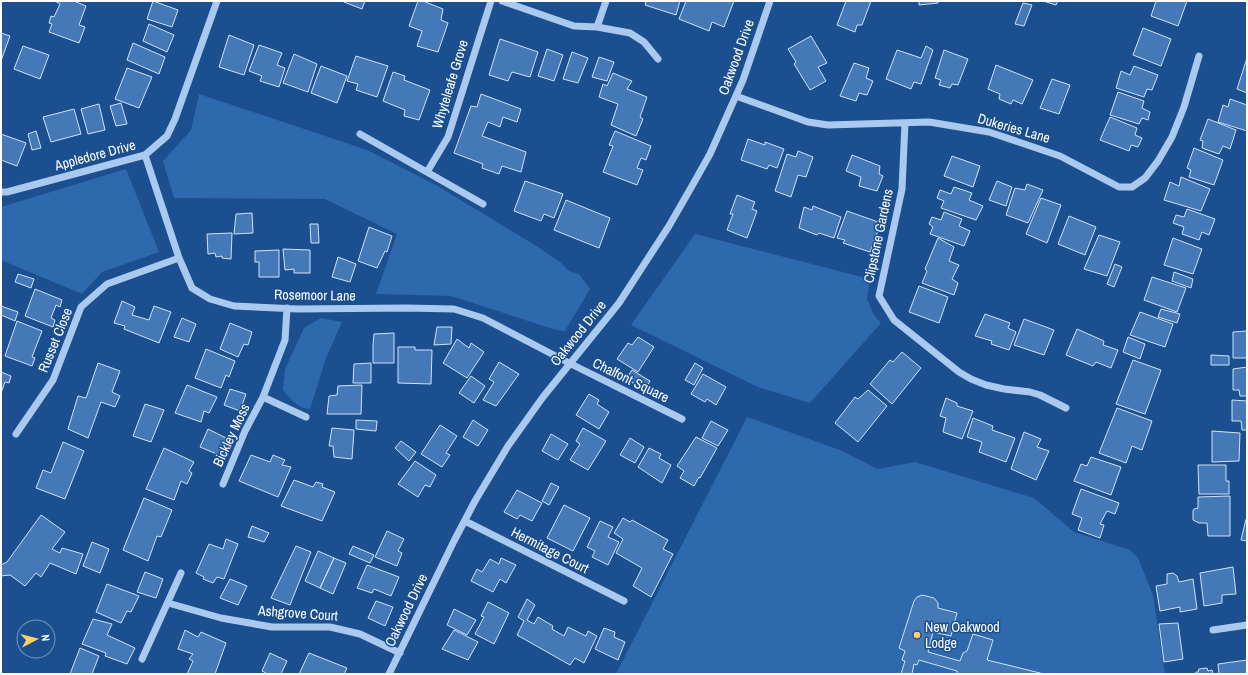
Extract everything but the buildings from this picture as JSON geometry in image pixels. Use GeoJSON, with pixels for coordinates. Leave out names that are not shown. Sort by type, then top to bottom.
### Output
{"type":"FeatureCollection","features":[{"type":"Feature","properties":{"kind":"street","name":"Appledore Drive"},"geometry":{"type":"LineString","coordinates":[[1,192],[7,192],[145,155],[167,136],[175,119],[217,1]]}},
{"type":"Feature","properties":{"kind":"street","name":"Whyteleafe Grove"},"geometry":{"type":"LineString","coordinates":[[427,172],[448,137],[491,1]]}},
{"type":"Feature","properties":{"kind":"street"},"geometry":{"type":"LineString","coordinates":[[502,1],[574,26],[597,27],[630,33],[644,42],[658,59]]}},
{"type":"Feature","properties":{"kind":"street"},"geometry":{"type":"LineString","coordinates":[[597,27],[606,1]]}},
{"type":"Feature","properties":{"kind":"street","name":"Oakwood Drive"},"geometry":{"type":"LineString","coordinates":[[389,674],[465,521],[508,446],[569,363],[598,331],[619,303],[669,226],[710,154],[743,80],[770,1]]}},
{"type":"Feature","properties":{"kind":"street","name":"Dukeries Lane"},"geometry":{"type":"LineString","coordinates":[[736,96],[808,122],[828,125],[929,122],[989,132],[1060,156],[1119,187],[1132,187],[1145,178],[1158,161],[1172,137],[1184,107],[1199,56]]}},
{"type":"Feature","properties":{"kind":"street","name":"Clipstone Gardens"},"geometry":{"type":"LineString","coordinates":[[905,123],[902,189],[879,296],[894,320],[959,372],[986,385],[1040,395],[1066,408]]}},
{"type":"Feature","properties":{"kind":"street"},"geometry":{"type":"LineString","coordinates":[[360,134],[483,204]]}},
{"type":"Feature","properties":{"kind":"street","name":"Rosemoor Lane"},"geometry":{"type":"LineString","coordinates":[[145,155],[179,258],[192,288],[210,299],[234,306],[287,308],[454,309],[482,318],[569,363]]}},
{"type":"Feature","properties":{"kind":"street","name":"Russet Close"},"geometry":{"type":"LineString","coordinates":[[16,434],[53,380],[81,308],[108,284],[179,258]]}},
{"type":"Feature","properties":{"kind":"street","name":"Bickley Moss"},"geometry":{"type":"LineString","coordinates":[[223,484],[245,431],[264,397],[285,340],[287,308]]}},
{"type":"Feature","properties":{"kind":"street","name":"Chalfont Square"},"geometry":{"type":"LineString","coordinates":[[569,363],[682,419]]}},
{"type":"Feature","properties":{"kind":"street","name":"Bickley Moss"},"geometry":{"type":"LineString","coordinates":[[264,397],[306,417]]}},
{"type":"Feature","properties":{"kind":"street","name":"Hermitage Court"},"geometry":{"type":"LineString","coordinates":[[465,521],[624,601]]}},
{"type":"Feature","properties":{"kind":"street"},"geometry":{"type":"LineString","coordinates":[[142,658],[181,573]]}},
{"type":"Feature","properties":{"kind":"street","name":"Ashgrove Court"},"geometry":{"type":"LineString","coordinates":[[168,603],[221,618],[272,627],[330,627],[360,634],[400,653]]}},
{"type":"Feature","properties":{"kind":"street"},"geometry":{"type":"LineString","coordinates":[[1213,630],[1247,625]]}},
{"type":"Feature","properties":{"kind":"shaded area"},"geometry":{"type":"Polygon","coordinates":[[[199,94],[367,150],[436,185],[538,247],[560,262],[569,271],[579,274],[590,289],[565,331],[556,330],[451,296],[376,294],[397,234],[325,199],[174,198],[163,161],[191,130],[199,94]]]}},
{"type":"Feature","properties":{"kind":"shaded area"},"geometry":{"type":"Polygon","coordinates":[[[126,169],[159,252],[102,272],[82,294],[1,260],[1,207],[126,169]]]}},
{"type":"Feature","properties":{"kind":"shaded area"},"geometry":{"type":"Polygon","coordinates":[[[695,234],[870,279],[867,299],[874,315],[881,323],[810,403],[758,387],[631,325],[695,234]]]}},
{"type":"Feature","properties":{"kind":"shaded area"},"geometry":{"type":"Polygon","coordinates":[[[321,318],[342,322],[326,358],[310,409],[306,409],[295,402],[283,390],[285,369],[304,328],[321,318]]]}},
{"type":"Feature","properties":{"kind":"shaded area"},"geometry":{"type":"Polygon","coordinates":[[[747,417],[840,450],[878,469],[915,462],[1034,498],[1074,532],[1130,550],[1138,558],[1153,595],[1165,674],[616,674],[747,417]]]}},
{"type":"Feature","properties":{"kind":"place","name":"New Oakwood Lodge"},"geometry":{"type":"Point","coordinates":[917,635]}}]}
